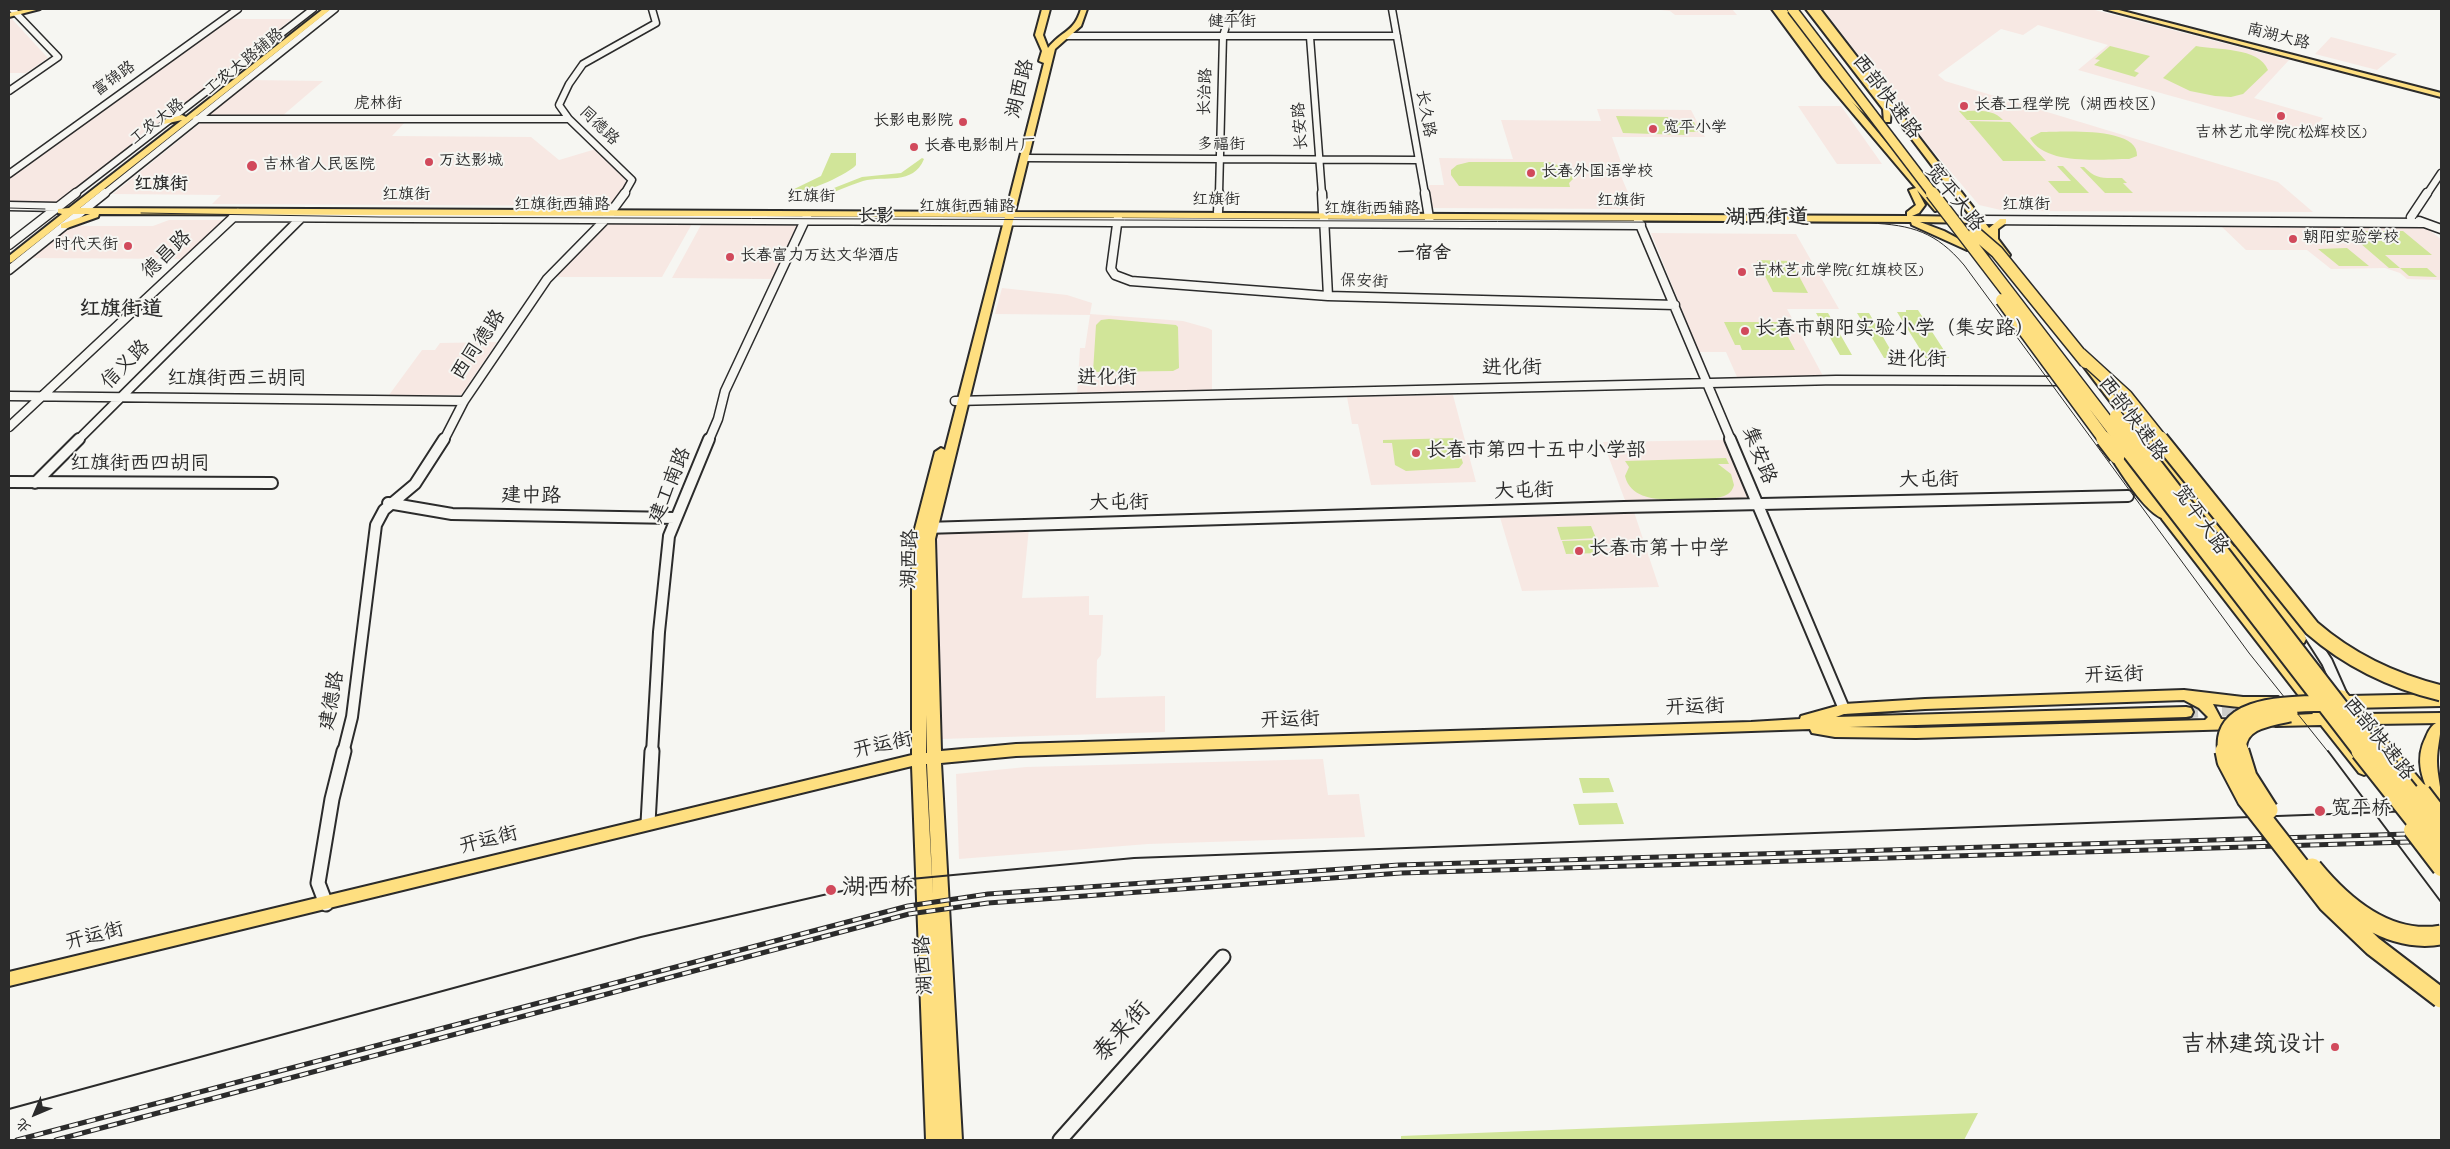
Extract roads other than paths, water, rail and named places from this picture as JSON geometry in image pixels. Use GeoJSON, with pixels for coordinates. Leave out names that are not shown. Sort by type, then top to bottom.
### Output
{"type":"FeatureCollection","features":[{"type":"Feature","properties":{"kind":"highway"},"geometry":{"type":"LineString","coordinates":[[1782,9],[1837,81],[1862,109],[1882,120],[1888,109],[1810,9]]}},
{"type":"Feature","properties":{"kind":"highway","name":"西部快速路"},"geometry":{"type":"LineString","coordinates":[[1792,9],[1882,120],[1976,223],[2433,832],[2441,852]]}},
{"type":"Feature","properties":{"kind":"highway","name":"西部快速路"},"geometry":{"type":"LineString","coordinates":[[1800,9],[1882,120],[1971,247],[2315,694],[2433,832]]}},
{"type":"Feature","properties":{"kind":"highway"},"geometry":{"type":"LineString","coordinates":[[1976,223],[1997,252],[2294,622],[2298,639]]}},
{"type":"Feature","properties":{"kind":"highway"},"geometry":{"type":"LineString","coordinates":[[1971,247],[1975,261],[2116,456],[2155,508],[2166,516]]}},
{"type":"Feature","properties":{"kind":"highway"},"geometry":{"type":"LineString","coordinates":[[2080,354],[2131,402],[2312,628],[2343,653],[2373,672],[2405,684],[2441,693]]}},
{"type":"Feature","properties":{"kind":"highway"},"geometry":{"type":"LineString","coordinates":[[2441,700],[2262,707],[2244,714],[2234,723],[2226,733],[2224,744],[2227,761],[2247,798],[2316,890],[2373,946],[2441,998]]}},
{"type":"Feature","properties":{"kind":"highway"},"geometry":{"type":"LineString","coordinates":[[2441,706],[2272,716],[2256,721],[2245,728],[2237,749],[2240,762],[2254,790],[2315,872],[2341,900],[2364,917],[2386,929],[2421,938],[2441,935]]}},
{"type":"Feature","properties":{"kind":"highway"},"geometry":{"type":"LineString","coordinates":[[2441,728],[2430,746],[2428,759],[2430,774],[2441,798]]}},
{"type":"Feature","properties":{"kind":"highway"},"geometry":{"type":"LineString","coordinates":[[2433,832],[2441,858]]}},
{"type":"Feature","properties":{"kind":"main road"},"geometry":{"type":"LineString","coordinates":[[12,13],[36,9]]}},
{"type":"Feature","properties":{"kind":"main road","name":"工农大路"},"geometry":{"type":"LineString","coordinates":[[185,118],[225,80],[321,9]]}},
{"type":"Feature","properties":{"kind":"main road","name":"工农大路"},"geometry":{"type":"LineString","coordinates":[[9,260],[69,209],[185,118],[243,79],[327,9]]}},
{"type":"Feature","properties":{"kind":"main road","name":"湖西路"},"geometry":{"type":"LineString","coordinates":[[936,1140],[919,759],[918,540],[925,528],[959,401],[1046,51],[1039,35],[1046,9]]}},
{"type":"Feature","properties":{"kind":"main road","name":"湖西路"},"geometry":{"type":"LineString","coordinates":[[1006,216],[1024,158],[1051,49],[1056,42],[1067,36],[1081,23],[1084,9]]}},
{"type":"Feature","properties":{"kind":"main road","name":"宽平大路"},"geometry":{"type":"LineString","coordinates":[[1776,9],[1826,76],[1971,247],[2165,506],[2166,516],[2441,868]]}},
{"type":"Feature","properties":{"kind":"main road","name":"宽平大路"},"geometry":{"type":"LineString","coordinates":[[1817,9],[1976,223],[1994,241],[2049,311],[2101,385],[2342,698],[2441,817]]}},
{"type":"Feature","properties":{"kind":"main road","name":"南湖大路"},"geometry":{"type":"LineString","coordinates":[[2108,9],[2441,94]]}},
{"type":"Feature","properties":{"kind":"main road","name":"南湖大路"},"geometry":{"type":"LineString","coordinates":[[2116,9],[2441,94]]}},
{"type":"Feature","properties":{"kind":"main road"},"geometry":{"type":"LineString","coordinates":[[263,47],[279,41]]}},
{"type":"Feature","properties":{"kind":"main road"},"geometry":{"type":"LineString","coordinates":[[167,122],[185,118]]}},
{"type":"Feature","properties":{"kind":"main road"},"geometry":{"type":"LineString","coordinates":[[1890,152],[1892,161],[1921,202],[1919,208],[1910,214]]}},
{"type":"Feature","properties":{"kind":"main road","name":"工农大路"},"geometry":{"type":"LineString","coordinates":[[9,252],[69,209]]}},
{"type":"Feature","properties":{"kind":"main road","name":"红旗街"},"geometry":{"type":"LineString","coordinates":[[69,209],[1006,216],[1118,219],[1910,214],[1944,217],[1976,223]]}},
{"type":"Feature","properties":{"kind":"main road","name":"红旗街"},"geometry":{"type":"LineString","coordinates":[[69,209],[237,214],[308,211],[807,217],[1218,212],[1324,217]]}},
{"type":"Feature","properties":{"kind":"main road"},"geometry":{"type":"LineString","coordinates":[[64,226],[84,218],[115,211]]}},
{"type":"Feature","properties":{"kind":"main road","name":"红旗街"},"geometry":{"type":"LineString","coordinates":[[1430,217],[1639,221],[1944,217]]}},
{"type":"Feature","properties":{"kind":"main road"},"geometry":{"type":"LineString","coordinates":[[1893,218],[1933,229],[1971,247]]}},
{"type":"Feature","properties":{"kind":"main road"},"geometry":{"type":"LineString","coordinates":[[1994,241],[1993,228],[2003,221]]}},
{"type":"Feature","properties":{"kind":"main road","name":"湖西路"},"geometry":{"type":"LineString","coordinates":[[925,528],[953,1140]]}},
{"type":"Feature","properties":{"kind":"main road","name":"开运街"},"geometry":{"type":"LineString","coordinates":[[1789,726],[1844,708],[2184,694],[2243,702],[2441,693]]}},
{"type":"Feature","properties":{"kind":"main road"},"geometry":{"type":"LineString","coordinates":[[2184,694],[2202,702],[2213,713],[2215,718],[2208,725]]}},
{"type":"Feature","properties":{"kind":"main road","name":"开运街"},"geometry":{"type":"LineString","coordinates":[[9,980],[326,904],[648,823],[919,759],[935,757],[1026,750],[1789,726],[1864,721],[2186,712]]}},
{"type":"Feature","properties":{"kind":"main road","name":"开运街"},"geometry":{"type":"LineString","coordinates":[[1789,726],[1835,732],[1916,733],[2208,725],[2323,719],[2441,718]]}},
{"type":"Feature","properties":{"kind":"street","name":"富锦路"},"geometry":{"type":"LineString","coordinates":[[9,174],[238,9]]}},
{"type":"Feature","properties":{"kind":"street","name":"工农大路辅路"},"geometry":{"type":"LineString","coordinates":[[9,270],[64,226],[69,209],[167,122],[225,80],[263,47],[313,9]]}},
{"type":"Feature","properties":{"kind":"street","name":"工农大路辅路"},"geometry":{"type":"LineString","coordinates":[[9,244],[69,209],[198,118],[243,79],[335,9]]}},
{"type":"Feature","properties":{"kind":"street","name":"同德路"},"geometry":{"type":"LineString","coordinates":[[610,214],[627,192],[632,180],[569,119],[561,110],[560,101],[579,68],[588,61],[656,23],[652,9]]}},
{"type":"Feature","properties":{"kind":"street","name":"长治路"},"geometry":{"type":"LineString","coordinates":[[1218,212],[1223,36],[1227,22],[1239,9]]}},
{"type":"Feature","properties":{"kind":"street","name":"长久路"},"geometry":{"type":"LineString","coordinates":[[1392,9],[1418,160],[1430,217]]}},
{"type":"Feature","properties":{"kind":"street"},"geometry":{"type":"LineString","coordinates":[[9,91],[58,57],[12,13]]}},
{"type":"Feature","properties":{"kind":"street","name":"健平街"},"geometry":{"type":"LineString","coordinates":[[1067,36],[1397,36]]}},
{"type":"Feature","properties":{"kind":"street","name":"长安路"},"geometry":{"type":"LineString","coordinates":[[1310,37],[1328,296]]}},
{"type":"Feature","properties":{"kind":"street","name":"虎林街"},"geometry":{"type":"LineString","coordinates":[[185,118],[569,119]]}},
{"type":"Feature","properties":{"kind":"street","name":"多福街"},"geometry":{"type":"LineString","coordinates":[[1024,158],[1418,160]]}},
{"type":"Feature","properties":{"kind":"street"},"geometry":{"type":"LineString","coordinates":[[2441,172],[2411,218],[2441,228]]}},
{"type":"Feature","properties":{"kind":"street","name":"红旗街"},"geometry":{"type":"LineString","coordinates":[[9,206],[69,209]]}},
{"type":"Feature","properties":{"kind":"street","name":"红旗街"},"geometry":{"type":"LineString","coordinates":[[9,211],[69,209]]}},
{"type":"Feature","properties":{"kind":"street","name":"信义路"},"geometry":{"type":"LineString","coordinates":[[35,482],[308,211]]}},
{"type":"Feature","properties":{"kind":"street","name":"红旗街西辅路"},"geometry":{"type":"LineString","coordinates":[[237,214],[300,218],[610,214]]}},
{"type":"Feature","properties":{"kind":"street","name":"德昌路"},"geometry":{"type":"LineString","coordinates":[[9,427],[237,214]]}},
{"type":"Feature","properties":{"kind":"street","name":"西同德路"},"geometry":{"type":"LineString","coordinates":[[388,503],[400,497],[414,484],[458,414],[464,401],[547,279],[610,214]]}},
{"type":"Feature","properties":{"kind":"street","name":"建工南路"},"geometry":{"type":"LineString","coordinates":[[648,823],[658,632],[664,566],[675,518],[718,419],[725,391],[807,217]]}},
{"type":"Feature","properties":{"kind":"street","name":"红旗街"},"geometry":{"type":"LineString","coordinates":[[1976,223],[2411,218]]}},
{"type":"Feature","properties":{"kind":"street","name":"保安街"},"geometry":{"type":"LineString","coordinates":[[1118,219],[1111,269],[1121,278],[1131,281],[1328,296],[1675,305]]}},
{"type":"Feature","properties":{"kind":"street","name":"集安路"},"geometry":{"type":"LineString","coordinates":[[1639,221],[1844,708]]}},
{"type":"Feature","properties":{"kind":"street","name":"红旗街"},"geometry":{"type":"LineString","coordinates":[[1976,223],[2003,221],[2423,223]]}},
{"type":"Feature","properties":{"kind":"street","name":"进化街"},"geometry":{"type":"LineString","coordinates":[[959,401],[1856,380],[2070,381]]}},
{"type":"Feature","properties":{"kind":"street","name":"红旗街西三胡同"},"geometry":{"type":"LineString","coordinates":[[9,396],[464,401]]}},
{"type":"Feature","properties":{"kind":"street"},"geometry":{"type":"LineString","coordinates":[[2155,454],[2186,478],[2307,630],[2327,662],[2342,698]]}},
{"type":"Feature","properties":{"kind":"street","name":"红旗街西四胡同"},"geometry":{"type":"LineString","coordinates":[[9,482],[272,483]]}},
{"type":"Feature","properties":{"kind":"street","name":"大屯街"},"geometry":{"type":"LineString","coordinates":[[925,528],[1758,504],[2128,496]]}},
{"type":"Feature","properties":{"kind":"street","name":"建中路"},"geometry":{"type":"LineString","coordinates":[[388,503],[452,514],[675,518]]}},
{"type":"Feature","properties":{"kind":"street","name":"建德路"},"geometry":{"type":"LineString","coordinates":[[326,904],[318,883],[332,799],[352,717],[376,525],[388,503]]}},
{"type":"Feature","properties":{"kind":"street","name":"泰来街"},"geometry":{"type":"LineString","coordinates":[[1060,1140],[1223,957]]}},
{"type":"Feature","properties":{"kind":"tunnel"},"geometry":{"type":"LineString","coordinates":[[2186,712],[2256,709]]}},
{"type":"Feature","properties":{"kind":"tram line"},"geometry":{"type":"LineString","coordinates":[[9,208],[45,209]]}},
{"type":"Feature","properties":{"kind":"tram line"},"geometry":{"type":"LineString","coordinates":[[141,213],[379,217],[1870,223],[1911,228],[1933,238],[1954,254],[1964,265],[2249,653],[2329,753]]}},
{"type":"Feature","properties":{"kind":"tram line"},"geometry":{"type":"LineString","coordinates":[[2328,751],[2374,812]]}},
{"type":"Feature","properties":{"kind":"tram line"},"geometry":{"type":"LineString","coordinates":[[2374,812],[2441,810]]}},
{"type":"Feature","properties":{"kind":"tram line"},"geometry":{"type":"LineString","coordinates":[[9,1109],[641,937],[832,893],[900,880],[1134,858],[2374,812]]}},
{"type":"Feature","properties":{"kind":"tram line"},"geometry":{"type":"LineString","coordinates":[[2374,812],[2441,902]]}},
{"type":"Feature","properties":{"kind":"railway"},"geometry":{"type":"LineString","coordinates":[[17,1140],[908,906],[988,894],[1399,865],[2441,833]]}},
{"type":"Feature","properties":{"kind":"railway"},"geometry":{"type":"LineString","coordinates":[[56,1140],[909,914],[988,903],[1401,873],[2441,841]]}},
{"type":"Feature","properties":{"kind":"place","name":"长春工程学院（湖西校区）"},"geometry":{"type":"Point","coordinates":[1964,106]}},
{"type":"Feature","properties":{"kind":"place","name":"吉林艺术学院(松辉校区)"},"geometry":{"type":"Point","coordinates":[2281,116]}},
{"type":"Feature","properties":{"kind":"place","name":"长影电影院"},"geometry":{"type":"Point","coordinates":[963,122]}},
{"type":"Feature","properties":{"kind":"place","name":"宽平小学"},"geometry":{"type":"Point","coordinates":[1653,129]}},
{"type":"Feature","properties":{"kind":"place","name":"长春电影制片厂"},"geometry":{"type":"Point","coordinates":[914,147]}},
{"type":"Feature","properties":{"kind":"place","name":"万达影城"},"geometry":{"type":"Point","coordinates":[429,162]}},
{"type":"Feature","properties":{"kind":"place","name":"吉林省人民医院"},"geometry":{"type":"Point","coordinates":[252,166]}},
{"type":"Feature","properties":{"kind":"place","name":"长春外国语学校"},"geometry":{"type":"Point","coordinates":[1531,173]}},
{"type":"Feature","properties":{"kind":"place","name":"朝阳实验学校"},"geometry":{"type":"Point","coordinates":[2293,239]}},
{"type":"Feature","properties":{"kind":"place","name":"时代天街"},"geometry":{"type":"Point","coordinates":[128,246]}},
{"type":"Feature","properties":{"kind":"place","name":"长春富力万达文华酒店"},"geometry":{"type":"Point","coordinates":[730,257]}},
{"type":"Feature","properties":{"kind":"place","name":"吉林艺术学院(红旗校区)"},"geometry":{"type":"Point","coordinates":[1742,272]}},
{"type":"Feature","properties":{"kind":"place","name":"长春市朝阳实验小学（集安路）"},"geometry":{"type":"Point","coordinates":[1745,331]}},
{"type":"Feature","properties":{"kind":"place","name":"长春市第四十五中小学部"},"geometry":{"type":"Point","coordinates":[1416,453]}},
{"type":"Feature","properties":{"kind":"place","name":"长春市第十中学"},"geometry":{"type":"Point","coordinates":[1579,551]}},
{"type":"Feature","properties":{"kind":"place","name":"宽平桥"},"geometry":{"type":"Point","coordinates":[2320,811]}},
{"type":"Feature","properties":{"kind":"place","name":"湖西桥"},"geometry":{"type":"Point","coordinates":[831,890]}},
{"type":"Feature","properties":{"kind":"place","name":"吉林建筑设计"},"geometry":{"type":"Point","coordinates":[2335,1047]}},
{"type":"Feature","properties":{"kind":"district","name":"红旗街"},"geometry":{"type":"Point","coordinates":[161,186]}},
{"type":"Feature","properties":{"kind":"district","name":"长影"},"geometry":{"type":"Point","coordinates":[876,218]}},
{"type":"Feature","properties":{"kind":"district","name":"湖西街道"},"geometry":{"type":"Point","coordinates":[1767,220]}},
{"type":"Feature","properties":{"kind":"district","name":"一宿舍"},"geometry":{"type":"Point","coordinates":[1424,255]}},
{"type":"Feature","properties":{"kind":"district","name":"红旗街道"},"geometry":{"type":"Point","coordinates":[121,312]}}]}
